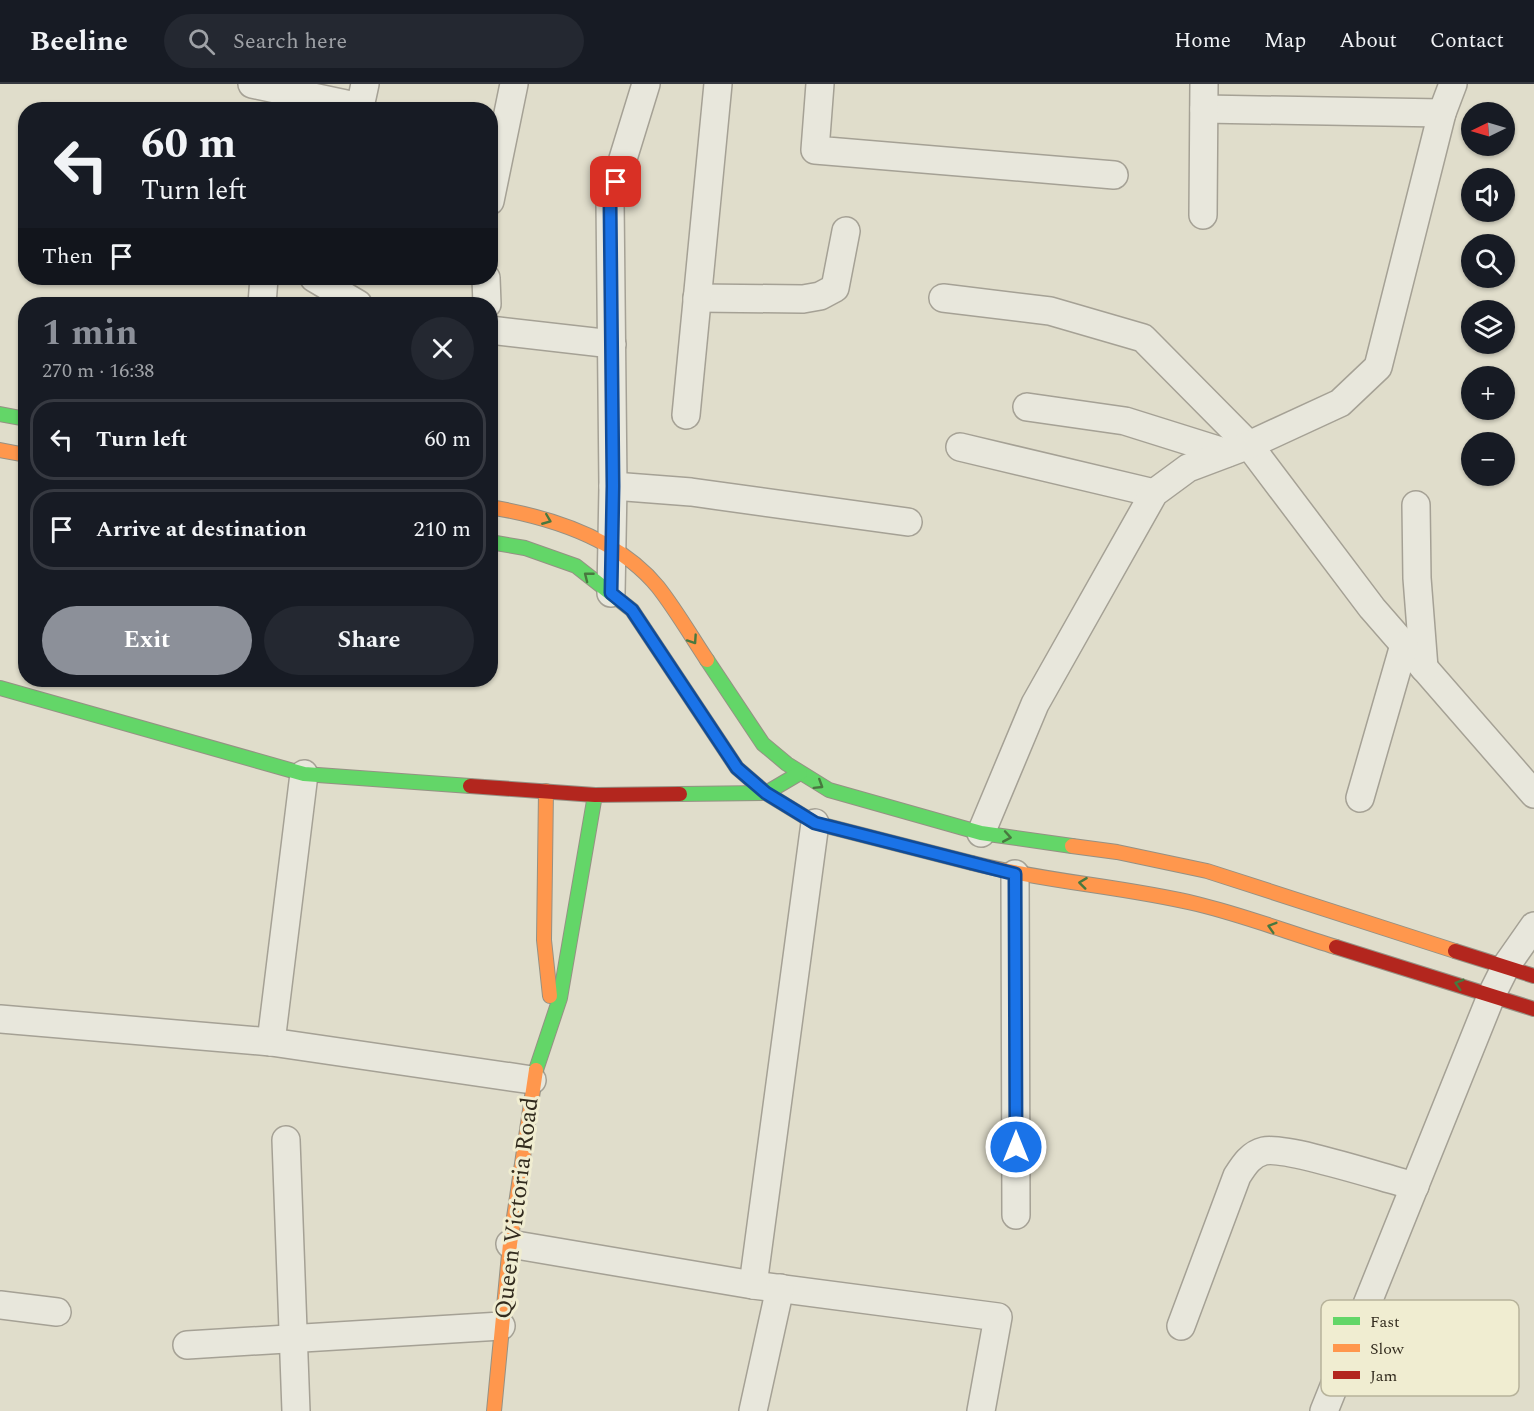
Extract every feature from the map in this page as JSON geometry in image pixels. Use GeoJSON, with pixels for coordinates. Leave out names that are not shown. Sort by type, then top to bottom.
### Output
{"type":"FeatureCollection","features":[{"type":"Feature","properties":{"kind":"main road"},"geometry":{"type":"LineString","coordinates":[[0,414],[18,417]]}},
{"type":"Feature","properties":{"kind":"main road"},"geometry":{"type":"LineString","coordinates":[[0,450],[18,453]]}},
{"type":"Feature","properties":{"kind":"main road"},"geometry":{"type":"LineString","coordinates":[[498,508],[533,514],[613,547],[657,586],[763,744],[800,773],[829,790],[981,832],[1117,852],[1207,871],[1534,976]]}},
{"type":"Feature","properties":{"kind":"main road"},"geometry":{"type":"LineString","coordinates":[[498,543],[525,548],[576,566],[632,610],[737,768],[766,793],[815,823],[1015,874],[1111,887],[1198,904],[1534,1009]]}},
{"type":"Feature","properties":{"kind":"main road"},"geometry":{"type":"LineString","coordinates":[[0,688],[304,774],[595,795],[766,793],[800,773]]}},
{"type":"Feature","properties":{"kind":"main road"},"geometry":{"type":"LineString","coordinates":[[546,792],[544,940],[549,992],[557,1008]]}},
{"type":"Feature","properties":{"kind":"main road","name":"Queen Victoria Road"},"geometry":{"type":"LineString","coordinates":[[494,1411],[510,1244],[531,1080],[557,1008],[595,795]]}},
{"type":"Feature","properties":{"kind":"street"},"geometry":{"type":"LineString","coordinates":[[361,102],[365,84]]}},
{"type":"Feature","properties":{"kind":"street"},"geometry":{"type":"LineString","coordinates":[[498,162],[514,84]]}},
{"type":"Feature","properties":{"kind":"street"},"geometry":{"type":"LineString","coordinates":[[611,593],[613,486],[610,201],[646,84]]}},
{"type":"Feature","properties":{"kind":"street"},"geometry":{"type":"LineString","coordinates":[[686,415],[718,84]]}},
{"type":"Feature","properties":{"kind":"street"},"geometry":{"type":"LineString","coordinates":[[820,84],[815,150],[1114,175]]}},
{"type":"Feature","properties":{"kind":"street"},"geometry":{"type":"LineString","coordinates":[[981,832],[1035,704],[1154,493],[1188,468],[1238,449],[1340,403],[1378,367],[1443,113],[1453,84]]}},
{"type":"Feature","properties":{"kind":"street"},"geometry":{"type":"LineString","coordinates":[[269,94],[325,102]]}},
{"type":"Feature","properties":{"kind":"street"},"geometry":{"type":"LineString","coordinates":[[1203,215],[1204,96],[1443,113]]}},
{"type":"Feature","properties":{"kind":"street"},"geometry":{"type":"LineString","coordinates":[[697,298],[803,299],[820,296],[834,288],[846,231]]}},
{"type":"Feature","properties":{"kind":"street"},"geometry":{"type":"LineString","coordinates":[[326,285],[346,297]]}},
{"type":"Feature","properties":{"kind":"street"},"geometry":{"type":"LineString","coordinates":[[943,298],[1050,311],[1143,338],[1372,608],[1534,794]]}},
{"type":"Feature","properties":{"kind":"street"},"geometry":{"type":"LineString","coordinates":[[498,331],[612,344]]}},
{"type":"Feature","properties":{"kind":"street"},"geometry":{"type":"LineString","coordinates":[[1027,407],[1125,421],[1238,449]]}},
{"type":"Feature","properties":{"kind":"street"},"geometry":{"type":"LineString","coordinates":[[960,447],[1154,493]]}},
{"type":"Feature","properties":{"kind":"street"},"geometry":{"type":"LineString","coordinates":[[613,486],[691,492],[908,522]]}},
{"type":"Feature","properties":{"kind":"street"},"geometry":{"type":"LineString","coordinates":[[1416,505],[1417,578],[1424,668]]}},
{"type":"Feature","properties":{"kind":"street"},"geometry":{"type":"LineString","coordinates":[[1360,798],[1404,645]]}},
{"type":"Feature","properties":{"kind":"street"},"geometry":{"type":"LineString","coordinates":[[271,1042],[304,774]]}},
{"type":"Feature","properties":{"kind":"street"},"geometry":{"type":"LineString","coordinates":[[753,1285],[815,823]]}},
{"type":"Feature","properties":{"kind":"street"},"geometry":{"type":"LineString","coordinates":[[1015,874],[1016,1215]]}},
{"type":"Feature","properties":{"kind":"street"},"geometry":{"type":"LineString","coordinates":[[1369,1300],[1492,994],[1506,966],[1534,926]]}},
{"type":"Feature","properties":{"kind":"street"},"geometry":{"type":"LineString","coordinates":[[0,1019],[271,1042],[531,1080]]}},
{"type":"Feature","properties":{"kind":"street"},"geometry":{"type":"LineString","coordinates":[[286,1140],[296,1411]]}},
{"type":"Feature","properties":{"kind":"street"},"geometry":{"type":"LineString","coordinates":[[1181,1326],[1237,1176],[1247,1160],[1264,1151],[1293,1153],[1414,1186]]}},
{"type":"Feature","properties":{"kind":"street"},"geometry":{"type":"LineString","coordinates":[[510,1244],[753,1285],[998,1317],[981,1411]]}},
{"type":"Feature","properties":{"kind":"street"},"geometry":{"type":"LineString","coordinates":[[753,1411],[780,1288]]}},
{"type":"Feature","properties":{"kind":"street"},"geometry":{"type":"LineString","coordinates":[[0,1305],[57,1312]]}},
{"type":"Feature","properties":{"kind":"street"},"geometry":{"type":"LineString","coordinates":[[187,1345],[501,1326]]}},
{"type":"Feature","properties":{"kind":"street"},"geometry":{"type":"LineString","coordinates":[[1325,1411],[1331,1396]]}},
{"type":"Feature","properties":{"kind":"traffic: fast"},"geometry":{"type":"LineString","coordinates":[[0,414],[18,417]]}},
{"type":"Feature","properties":{"kind":"traffic: fast"},"geometry":{"type":"LineString","coordinates":[[498,543],[525,548],[576,566],[632,610],[737,768],[766,793],[815,823],[972,863]]}},
{"type":"Feature","properties":{"kind":"traffic: fast"},"geometry":{"type":"LineString","coordinates":[[707,660],[763,744],[787,764],[829,790],[981,833],[1072,846]]}},
{"type":"Feature","properties":{"kind":"traffic: fast"},"geometry":{"type":"LineString","coordinates":[[0,688],[304,774],[470,786]]}},
{"type":"Feature","properties":{"kind":"traffic: fast"},"geometry":{"type":"LineString","coordinates":[[680,794],[766,793],[800,773]]}},
{"type":"Feature","properties":{"kind":"traffic: fast"},"geometry":{"type":"LineString","coordinates":[[536,1070],[560,998],[595,795]]}},
{"type":"Feature","properties":{"kind":"traffic: slow"},"geometry":{"type":"LineString","coordinates":[[0,450],[18,453]]}},
{"type":"Feature","properties":{"kind":"traffic: slow"},"geometry":{"type":"LineString","coordinates":[[498,508],[536,517],[582,532],[623,555],[658,587],[707,660]]}},
{"type":"Feature","properties":{"kind":"traffic: slow"},"geometry":{"type":"LineString","coordinates":[[546,791],[544,940],[550,996]]}},
{"type":"Feature","properties":{"kind":"traffic: slow"},"geometry":{"type":"LineString","coordinates":[[1072,846],[1117,852],[1207,871],[1455,951]]}},
{"type":"Feature","properties":{"kind":"traffic: slow"},"geometry":{"type":"LineString","coordinates":[[972,863],[1197,904],[1336,947]]}},
{"type":"Feature","properties":{"kind":"traffic: slow"},"geometry":{"type":"LineString","coordinates":[[494,1411],[510,1244],[536,1070]]}},
{"type":"Feature","properties":{"kind":"traffic: jam"},"geometry":{"type":"LineString","coordinates":[[470,786],[595,795],[680,794]]}},
{"type":"Feature","properties":{"kind":"traffic: jam"},"geometry":{"type":"LineString","coordinates":[[1336,947],[1534,1009]]}},
{"type":"Feature","properties":{"kind":"traffic: jam"},"geometry":{"type":"LineString","coordinates":[[1455,951],[1534,976]]}},
{"type":"Feature","properties":{"kind":"route"},"geometry":{"type":"LineString","coordinates":[[616,182],[610,201],[613,486],[611,593],[632,610],[737,768],[766,793],[815,823],[1015,874],[1016,1147]]}}]}
